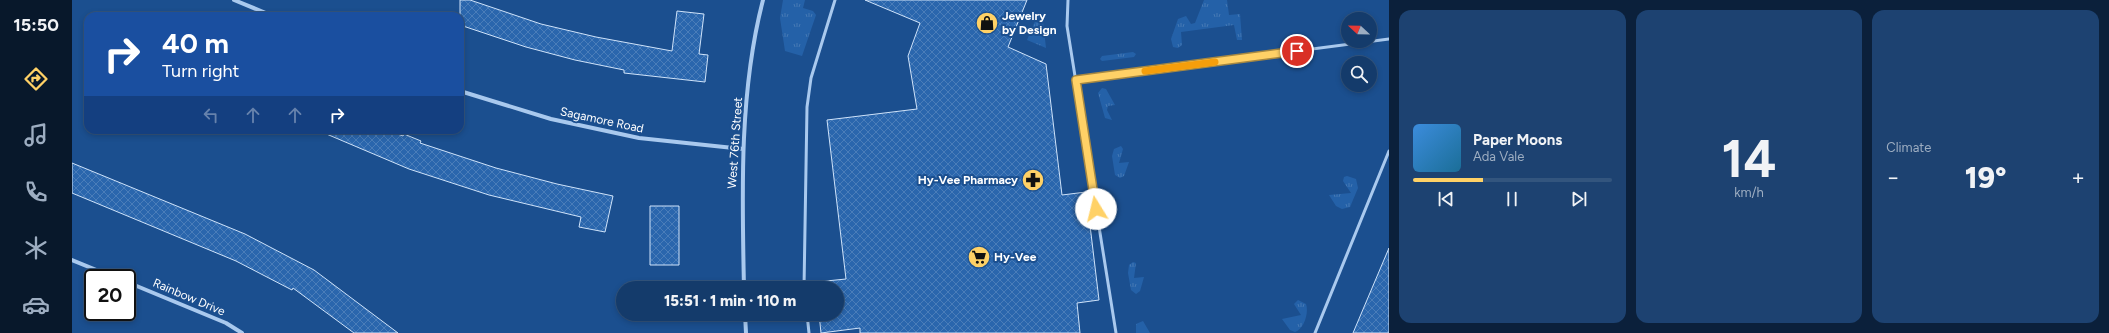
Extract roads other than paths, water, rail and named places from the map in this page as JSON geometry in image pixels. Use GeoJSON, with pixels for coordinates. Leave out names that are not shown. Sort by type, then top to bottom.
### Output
{"type":"FeatureCollection","features":[{"type":"Feature","properties":{"kind":"street"},"geometry":{"type":"LineString","coordinates":[[234,0],[263,12]]}},
{"type":"Feature","properties":{"kind":"street","name":"West 76th Street"},"geometry":{"type":"LineString","coordinates":[[744,281],[742,205],[743,149],[751,69],[763,0]]}},
{"type":"Feature","properties":{"kind":"street","name":"Sagamore Road"},"geometry":{"type":"LineString","coordinates":[[464,92],[551,120],[639,138],[743,149]]}},
{"type":"Feature","properties":{"kind":"street"},"geometry":{"type":"LineString","coordinates":[[72,260],[94,269]]}},
{"type":"Feature","properties":{"kind":"street","name":"Rainbow Drive"},"geometry":{"type":"LineString","coordinates":[[136,286],[226,323],[242,333]]}},
{"type":"Feature","properties":{"kind":"street"},"geometry":{"type":"LineString","coordinates":[[745,321],[746,333]]}},
{"type":"Feature","properties":{"kind":"lane"},"geometry":{"type":"LineString","coordinates":[[804,281],[807,107],[811,78],[835,0]]}},
{"type":"Feature","properties":{"kind":"lane"},"geometry":{"type":"LineString","coordinates":[[1068,0],[1067,26],[1116,333]]}},
{"type":"Feature","properties":{"kind":"lane"},"geometry":{"type":"LineString","coordinates":[[1076,80],[1389,40]]}},
{"type":"Feature","properties":{"kind":"lane"},"geometry":{"type":"LineString","coordinates":[[1315,333],[1389,151]]}},
{"type":"Feature","properties":{"kind":"lane"},"geometry":{"type":"LineString","coordinates":[[808,321],[809,333]]}},
{"type":"Feature","properties":{"kind":"place","name":"Jewelry by Design"},"geometry":{"type":"Point","coordinates":[987,23]}},
{"type":"Feature","properties":{"kind":"place","name":"Hy-Vee Pharmacy"},"geometry":{"type":"Point","coordinates":[1033,180]}},
{"type":"Feature","properties":{"kind":"place","name":"Hy-Vee"},"geometry":{"type":"Point","coordinates":[979,257]}}]}
